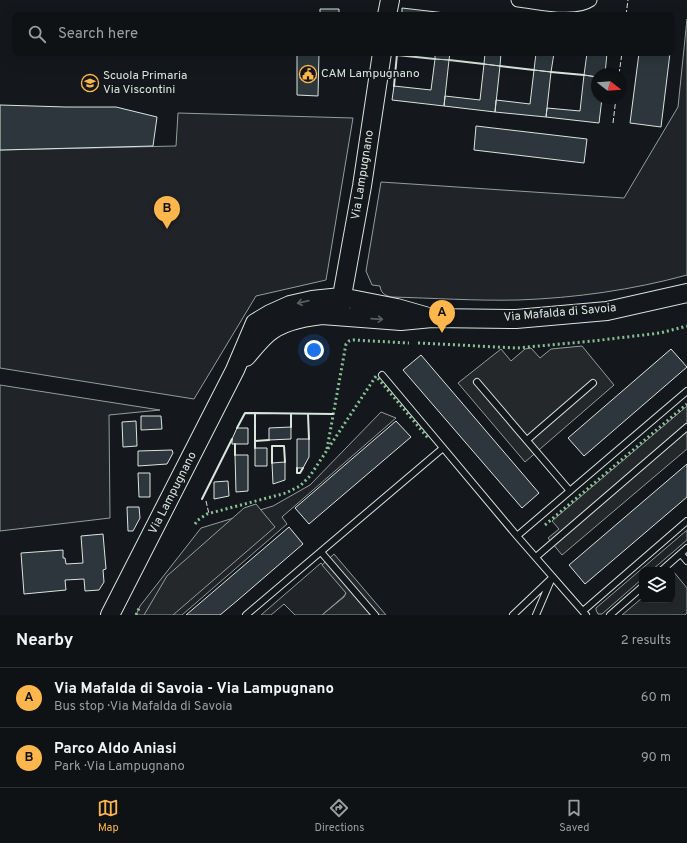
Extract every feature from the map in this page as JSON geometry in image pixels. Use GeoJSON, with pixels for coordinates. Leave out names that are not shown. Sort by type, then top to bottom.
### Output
{"type":"FeatureCollection","features":[{"type":"Feature","properties":{"kind":"street"},"geometry":{"type":"LineString","coordinates":[[388,12],[390,0]]}},
{"type":"Feature","properties":{"kind":"street"},"geometry":{"type":"LineString","coordinates":[[518,0],[573,6],[585,4],[590,0]]}},
{"type":"Feature","properties":{"kind":"street","name":"Via Lampugnano"},"geometry":{"type":"LineString","coordinates":[[235,370],[268,333],[282,325],[312,316],[338,316],[362,186],[382,56]]}},
{"type":"Feature","properties":{"kind":"street","name":"Via Mafalda di Savoia"},"geometry":{"type":"LineString","coordinates":[[338,316],[401,321],[432,318],[516,319],[606,311],[687,292]]}},
{"type":"Feature","properties":{"kind":"street","name":"Via Lampugnano"},"geometry":{"type":"LineString","coordinates":[[110,615],[235,370],[255,323],[290,305],[341,296]]}},
{"type":"Feature","properties":{"kind":"street","name":"Via Mafalda di Savoia"},"geometry":{"type":"LineString","coordinates":[[341,296],[397,308],[432,318]]}},
{"type":"Feature","properties":{"kind":"lane"},"geometry":{"type":"LineString","coordinates":[[382,375],[536,558],[585,613],[687,521]]}},
{"type":"Feature","properties":{"kind":"lane"},"geometry":{"type":"LineString","coordinates":[[477,382],[570,491]]}},
{"type":"Feature","properties":{"kind":"lane"},"geometry":{"type":"LineString","coordinates":[[527,440],[593,383]]}},
{"type":"Feature","properties":{"kind":"lane"},"geometry":{"type":"LineString","coordinates":[[518,536],[687,392]]}},
{"type":"Feature","properties":{"kind":"lane"},"geometry":{"type":"LineString","coordinates":[[536,558],[687,427]]}},
{"type":"Feature","properties":{"kind":"lane"},"geometry":{"type":"LineString","coordinates":[[246,615],[443,448]]}},
{"type":"Feature","properties":{"kind":"lane"},"geometry":{"type":"LineString","coordinates":[[666,567],[687,548]]}},
{"type":"Feature","properties":{"kind":"lane"},"geometry":{"type":"LineString","coordinates":[[321,552],[375,615]]}},
{"type":"Feature","properties":{"kind":"lane"},"geometry":{"type":"LineString","coordinates":[[681,554],[687,561]]}},
{"type":"Feature","properties":{"kind":"lane"},"geometry":{"type":"LineString","coordinates":[[515,614],[553,577]]}},
{"type":"Feature","properties":{"kind":"lane"},"geometry":{"type":"LineString","coordinates":[[536,615],[553,577]]}},
{"type":"Feature","properties":{"kind":"lane"},"geometry":{"type":"LineString","coordinates":[[610,615],[639,591]]}},
{"type":"Feature","properties":{"kind":"shaded area"},"geometry":{"type":"Polygon","coordinates":[[[687,19],[687,275],[624,289],[582,295],[518,300],[391,297],[383,293],[380,286],[372,285],[366,271],[381,182],[624,198],[678,107],[687,19]]]}},
{"type":"Feature","properties":{"kind":"shaded area"},"geometry":{"type":"Polygon","coordinates":[[[178,113],[353,118],[326,280],[256,296],[194,399],[0,368],[0,150],[176,146],[178,113]]]}},
{"type":"Feature","properties":{"kind":"shaded area"},"geometry":{"type":"Polygon","coordinates":[[[582,346],[614,385],[525,462],[458,383],[501,349],[511,361],[525,349],[531,348],[540,358],[551,349],[582,346]]]}},
{"type":"Feature","properties":{"kind":"shaded area"},"geometry":{"type":"Polygon","coordinates":[[[0,385],[160,410],[109,415],[110,518],[0,531],[0,385]]]}},
{"type":"Feature","properties":{"kind":"shaded area"},"geometry":{"type":"Polygon","coordinates":[[[687,406],[687,449],[562,555],[548,538],[559,529],[552,521],[687,406]]]}},
{"type":"Feature","properties":{"kind":"shaded area"},"geometry":{"type":"Polygon","coordinates":[[[381,412],[396,418],[282,517],[287,524],[182,615],[136,615],[140,606],[201,528],[273,506],[310,485],[381,412]]]}},
{"type":"Feature","properties":{"kind":"shaded area"},"geometry":{"type":"Polygon","coordinates":[[[256,504],[275,527],[173,615],[144,615],[167,576],[244,508],[256,504]]]}},
{"type":"Feature","properties":{"kind":"shaded area"},"geometry":{"type":"Polygon","coordinates":[[[687,530],[687,540],[656,567],[644,567],[687,530]]]}},
{"type":"Feature","properties":{"kind":"shaded area"},"geometry":{"type":"Polygon","coordinates":[[[334,554],[386,615],[322,615],[344,597],[346,593],[322,565],[334,554]]]}},
{"type":"Feature","properties":{"kind":"shaded area"},"geometry":{"type":"Polygon","coordinates":[[[321,563],[345,591],[346,593],[344,596],[322,615],[295,615],[284,604],[271,615],[261,615],[321,563]]]}},
{"type":"Feature","properties":{"kind":"shaded area"},"geometry":{"type":"Polygon","coordinates":[[[639,571],[639,582],[602,614],[598,614],[596,608],[639,571]]]}},
{"type":"Feature","properties":{"kind":"shaded area"},"geometry":{"type":"Polygon","coordinates":[[[675,573],[687,588],[687,613],[685,615],[622,615],[639,601],[639,603],[675,603],[675,573]]]}},
{"type":"Feature","properties":{"kind":"building"},"geometry":{"type":"Polygon","coordinates":[[[402,8],[437,12],[402,12],[402,8]]]}},
{"type":"Feature","properties":{"kind":"building"},"geometry":{"type":"Polygon","coordinates":[[[320,9],[339,9],[339,12],[320,12],[320,9]]]}},
{"type":"Feature","properties":{"kind":"building","name":"CAM Lampugnano"},"geometry":{"type":"Polygon","coordinates":[[[297,56],[319,56],[318,96],[297,95],[297,56]]]}},
{"type":"Feature","properties":{"kind":"building"},"geometry":{"type":"Polygon","coordinates":[[[435,56],[450,56],[449,60],[435,59],[435,56]]]}},
{"type":"Feature","properties":{"kind":"building"},"geometry":{"type":"Polygon","coordinates":[[[485,56],[501,56],[500,66],[484,64],[485,56]]]}},
{"type":"Feature","properties":{"kind":"building"},"geometry":{"type":"Polygon","coordinates":[[[536,56],[554,56],[551,72],[534,70],[536,56]]]}},
{"type":"Feature","properties":{"kind":"building"},"geometry":{"type":"Polygon","coordinates":[[[587,56],[607,56],[606,68],[591,68],[591,76],[584,75],[587,56]]]}},
{"type":"Feature","properties":{"kind":"building"},"geometry":{"type":"Polygon","coordinates":[[[639,56],[670,56],[661,127],[630,123],[639,56]]]}},
{"type":"Feature","properties":{"kind":"building"},"geometry":{"type":"Polygon","coordinates":[[[435,59],[449,60],[444,106],[392,100],[394,86],[431,90],[435,59]]]}},
{"type":"Feature","properties":{"kind":"building"},"geometry":{"type":"Polygon","coordinates":[[[484,64],[500,66],[495,112],[444,106],[445,96],[480,100],[484,64]]]}},
{"type":"Feature","properties":{"kind":"building"},"geometry":{"type":"Polygon","coordinates":[[[534,70],[551,72],[546,117],[495,112],[496,100],[530,104],[534,70]]]}},
{"type":"Feature","properties":{"kind":"building"},"geometry":{"type":"Polygon","coordinates":[[[584,75],[591,76],[591,104],[601,104],[599,123],[546,117],[547,108],[580,111],[584,75]]]}},
{"type":"Feature","properties":{"kind":"building"},"geometry":{"type":"Polygon","coordinates":[[[0,105],[116,107],[157,117],[153,146],[0,150],[0,105]]]}},
{"type":"Feature","properties":{"kind":"building"},"geometry":{"type":"Polygon","coordinates":[[[476,126],[587,139],[584,163],[474,150],[476,126]]]}},
{"type":"Feature","properties":{"kind":"building"},"geometry":{"type":"Polygon","coordinates":[[[671,349],[687,367],[584,456],[568,438],[671,349]]]}},
{"type":"Feature","properties":{"kind":"building"},"geometry":{"type":"Polygon","coordinates":[[[421,355],[539,493],[522,508],[403,370],[421,355]]]}},
{"type":"Feature","properties":{"kind":"building"},"geometry":{"type":"Polygon","coordinates":[[[141,416],[161,416],[162,429],[141,430],[141,416]]]}},
{"type":"Feature","properties":{"kind":"building"},"geometry":{"type":"Polygon","coordinates":[[[136,421],[137,446],[123,447],[122,422],[136,421]]]}},
{"type":"Feature","properties":{"kind":"building"},"geometry":{"type":"Polygon","coordinates":[[[396,421],[411,437],[309,524],[295,508],[396,421]]]}},
{"type":"Feature","properties":{"kind":"building"},"geometry":{"type":"Polygon","coordinates":[[[291,427],[291,439],[269,440],[269,428],[291,427]]]}},
{"type":"Feature","properties":{"kind":"building"},"geometry":{"type":"Polygon","coordinates":[[[237,428],[248,428],[248,444],[232,444],[232,439],[237,428]]]}},
{"type":"Feature","properties":{"kind":"building"},"geometry":{"type":"Polygon","coordinates":[[[297,439],[309,439],[309,457],[303,468],[297,468],[297,439]]]}},
{"type":"Feature","properties":{"kind":"building"},"geometry":{"type":"Polygon","coordinates":[[[255,448],[267,448],[267,466],[255,466],[255,448]]]}},
{"type":"Feature","properties":{"kind":"building"},"geometry":{"type":"Polygon","coordinates":[[[172,450],[173,453],[167,464],[138,466],[138,451],[172,450]]]}},
{"type":"Feature","properties":{"kind":"building"},"geometry":{"type":"Polygon","coordinates":[[[235,455],[248,455],[248,491],[236,492],[235,455]]]}},
{"type":"Feature","properties":{"kind":"building"},"geometry":{"type":"Polygon","coordinates":[[[285,462],[285,480],[273,484],[272,463],[285,462]]]}},
{"type":"Feature","properties":{"kind":"building"},"geometry":{"type":"Polygon","coordinates":[[[687,464],[687,497],[585,584],[569,565],[687,464]]]}},
{"type":"Feature","properties":{"kind":"building"},"geometry":{"type":"Polygon","coordinates":[[[138,473],[150,473],[150,497],[139,497],[138,473]]]}},
{"type":"Feature","properties":{"kind":"building"},"geometry":{"type":"Polygon","coordinates":[[[228,481],[229,496],[214,499],[214,482],[228,481]]]}},
{"type":"Feature","properties":{"kind":"building"},"geometry":{"type":"Polygon","coordinates":[[[127,507],[139,507],[140,518],[133,531],[128,531],[127,507]]]}},
{"type":"Feature","properties":{"kind":"building"},"geometry":{"type":"Polygon","coordinates":[[[289,527],[303,544],[238,600],[220,615],[186,615],[289,527]]]}},
{"type":"Feature","properties":{"kind":"building"},"geometry":{"type":"Polygon","coordinates":[[[103,534],[106,569],[103,570],[104,582],[99,590],[85,591],[84,579],[65,580],[66,590],[24,594],[21,553],[63,550],[63,558],[65,558],[66,564],[83,563],[81,536],[103,534]]]}},
{"type":"Feature","properties":{"kind":"hedge"},"geometry":{"type":"LineString","coordinates":[[418,343],[517,348],[660,333],[687,326]]}},
{"type":"Feature","properties":{"kind":"hedge"},"geometry":{"type":"LineString","coordinates":[[327,449],[346,344],[353,340],[409,343]]}},
{"type":"Feature","properties":{"kind":"hedge"},"geometry":{"type":"LineString","coordinates":[[195,524],[207,514],[286,493],[300,486],[310,476],[376,376],[428,438]]}},
{"type":"Feature","properties":{"kind":"hedge"},"geometry":{"type":"LineString","coordinates":[[545,525],[687,404]]}},
{"type":"Feature","properties":{"kind":"hedge"},"geometry":{"type":"LineString","coordinates":[[136,615],[140,606]]}},
{"type":"Feature","properties":{"kind":"fence"},"geometry":{"type":"LineString","coordinates":[[626,12],[628,0]]}},
{"type":"Feature","properties":{"kind":"fence"},"geometry":{"type":"LineString","coordinates":[[620,68],[622,56]]}},
{"type":"Feature","properties":{"kind":"fence"},"geometry":{"type":"LineString","coordinates":[[613,123],[615,104]]}},
{"type":"Feature","properties":{"kind":"fence"},"geometry":{"type":"LineString","coordinates":[[206,501],[209,514]]}},
{"type":"Feature","properties":{"kind":"wall"},"geometry":{"type":"LineString","coordinates":[[394,86],[397,56]]}},
{"type":"Feature","properties":{"kind":"wall"},"geometry":{"type":"LineString","coordinates":[[406,56],[435,59]]}},
{"type":"Feature","properties":{"kind":"wall"},"geometry":{"type":"LineString","coordinates":[[449,60],[484,64]]}},
{"type":"Feature","properties":{"kind":"wall"},"geometry":{"type":"LineString","coordinates":[[500,66],[534,70]]}},
{"type":"Feature","properties":{"kind":"wall"},"geometry":{"type":"LineString","coordinates":[[551,72],[584,75]]}},
{"type":"Feature","properties":{"kind":"wall"},"geometry":{"type":"LineString","coordinates":[[237,428],[245,413],[333,414]]}},
{"type":"Feature","properties":{"kind":"wall"},"geometry":{"type":"LineString","coordinates":[[255,413],[255,448]]}},
{"type":"Feature","properties":{"kind":"wall"},"geometry":{"type":"LineString","coordinates":[[291,414],[291,427]]}},
{"type":"Feature","properties":{"kind":"wall"},"geometry":{"type":"LineString","coordinates":[[308,414],[309,439]]}},
{"type":"Feature","properties":{"kind":"wall"},"geometry":{"type":"LineString","coordinates":[[202,499],[232,439]]}},
{"type":"Feature","properties":{"kind":"wall"},"geometry":{"type":"LineString","coordinates":[[255,441],[269,440]]}},
{"type":"Feature","properties":{"kind":"wall"},"geometry":{"type":"LineString","coordinates":[[235,444],[235,455]]}},
{"type":"Feature","properties":{"kind":"wall"},"geometry":{"type":"LineString","coordinates":[[272,463],[272,446],[284,446],[285,462]]}},
{"type":"Feature","properties":{"kind":"wall"},"geometry":{"type":"LineString","coordinates":[[297,468],[297,473],[300,473],[303,468]]}},
{"type":"Feature","properties":{"kind":"place","name":"CAM Lampugnano"},"geometry":{"type":"Point","coordinates":[308,74]}},
{"type":"Feature","properties":{"kind":"place","name":"Scuola Primaria Via Viscontini"},"geometry":{"type":"Point","coordinates":[90,83]}},
{"type":"Feature","properties":{"kind":"place","name":"Parco Aldo Aniasi"},"geometry":{"type":"Point","coordinates":[167,229]}},
{"type":"Feature","properties":{"kind":"place","name":"Via Mafalda di Savoia - Via Lampugnano"},"geometry":{"type":"Point","coordinates":[442,333]}}]}
